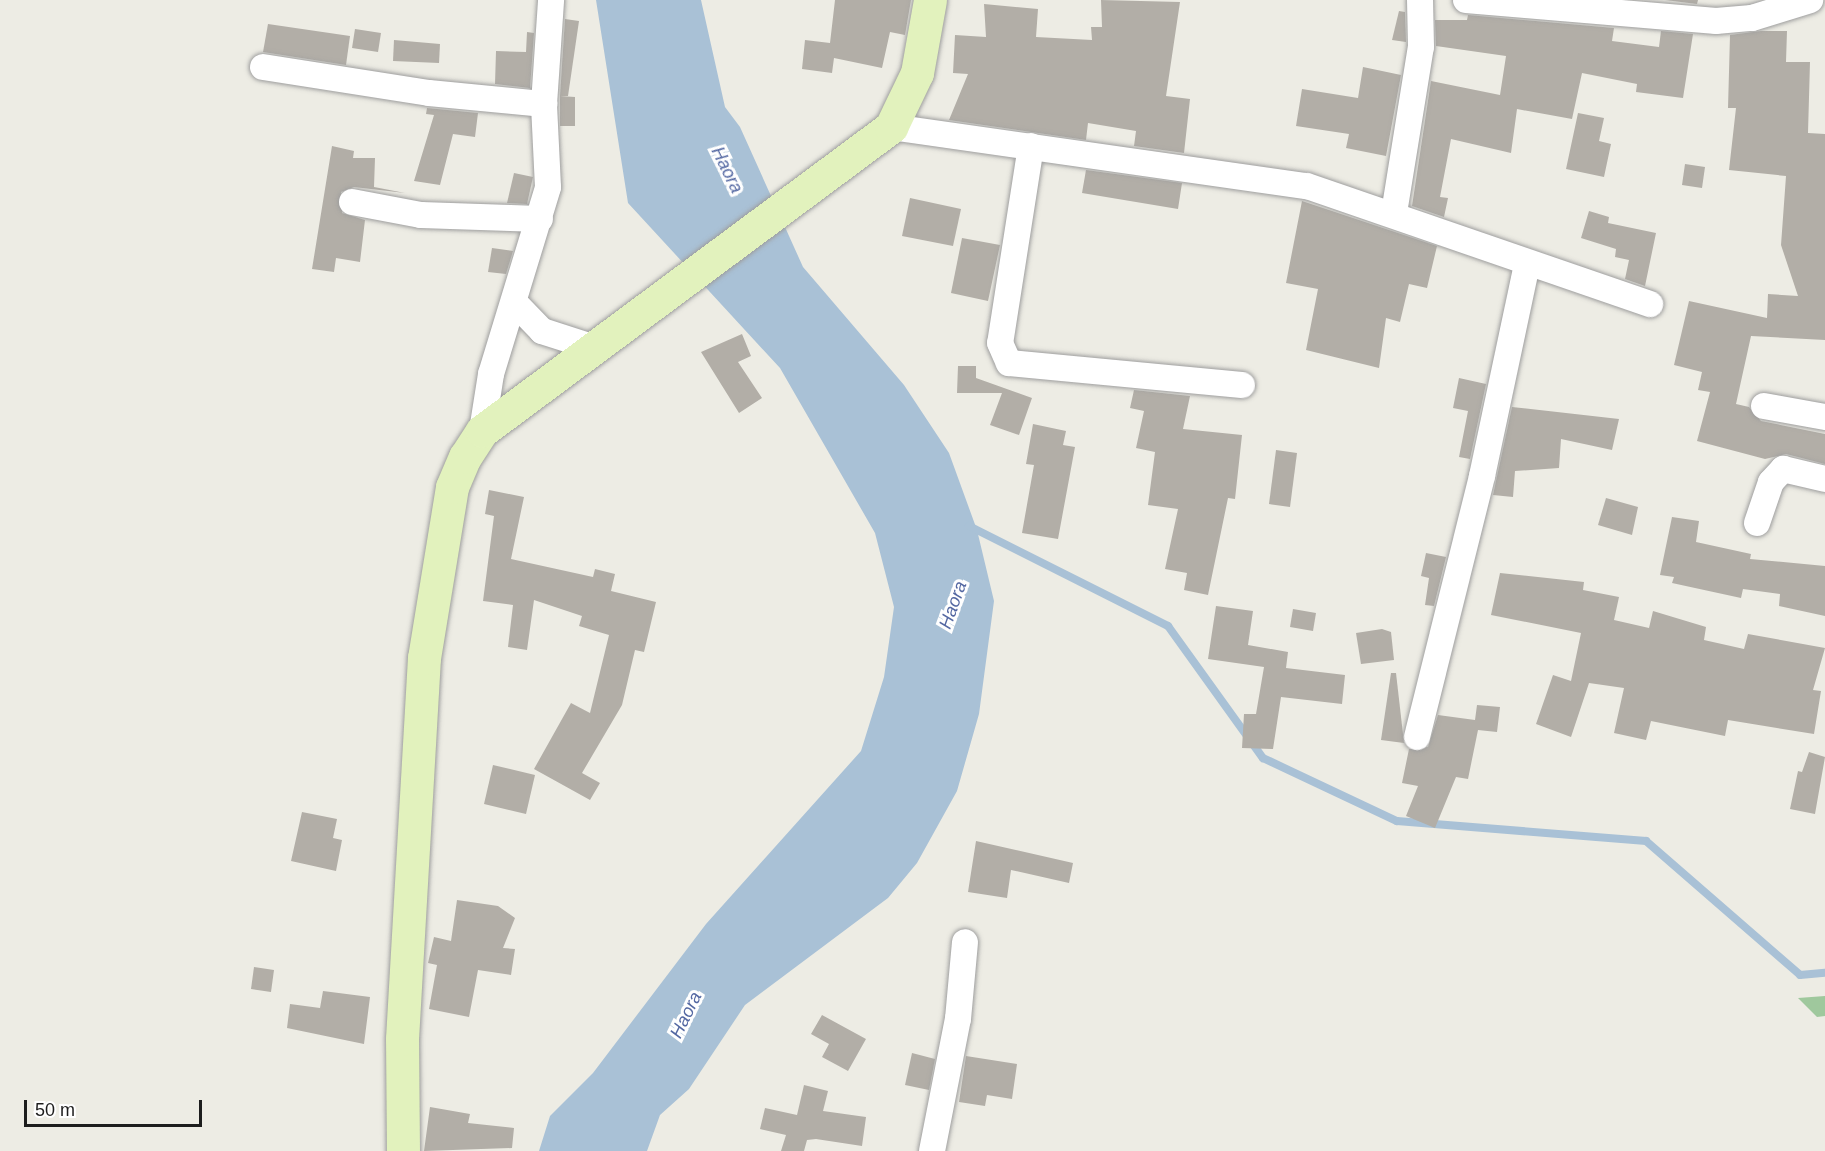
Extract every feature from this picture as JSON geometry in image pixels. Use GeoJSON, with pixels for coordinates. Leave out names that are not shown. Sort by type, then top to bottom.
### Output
{"type":"FeatureCollection","features":[{"type":"Feature","properties":{"kind":"street"},"geometry":{"type":"LineString","coordinates":[[403,1151],[402,1039],[424,658],[452,487],[482,431],[491,374],[540,219],[549,169],[544,104],[551,0]]}},
{"type":"Feature","properties":{"kind":"street"},"geometry":{"type":"LineString","coordinates":[[482,431],[891,127],[917,73],[930,0]]}},
{"type":"Feature","properties":{"kind":"street"},"geometry":{"type":"LineString","coordinates":[[1394,213],[1419,57],[1420,0]]}},
{"type":"Feature","properties":{"kind":"street"},"geometry":{"type":"LineString","coordinates":[[1466,0],[1716,21],[1752,18],[1810,0]]}},
{"type":"Feature","properties":{"kind":"street"},"geometry":{"type":"LineString","coordinates":[[262,67],[429,93],[544,104]]}},
{"type":"Feature","properties":{"kind":"street"},"geometry":{"type":"LineString","coordinates":[[891,127],[1307,186],[1394,213],[1527,266],[1650,304]]}},
{"type":"Feature","properties":{"kind":"street"},"geometry":{"type":"LineString","coordinates":[[1031,146],[1000,343],[1009,363],[1242,385]]}},
{"type":"Feature","properties":{"kind":"street"},"geometry":{"type":"LineString","coordinates":[[352,202],[421,215],[540,219]]}},
{"type":"Feature","properties":{"kind":"street"},"geometry":{"type":"LineString","coordinates":[[1417,737],[1482,476],[1527,266]]}},
{"type":"Feature","properties":{"kind":"street"},"geometry":{"type":"LineString","coordinates":[[515,303],[543,331],[602,343]]}},
{"type":"Feature","properties":{"kind":"street"},"geometry":{"type":"LineString","coordinates":[[1764,406],[1825,417]]}},
{"type":"Feature","properties":{"kind":"street"},"geometry":{"type":"LineString","coordinates":[[1757,523],[1771,482],[1783,469],[1825,479]]}},
{"type":"Feature","properties":{"kind":"street"},"geometry":{"type":"LineString","coordinates":[[932,1151],[958,1019],[965,942]]}},
{"type":"Feature","properties":{"kind":"green space"},"geometry":{"type":"Polygon","coordinates":[[[1825,996],[1825,1016],[1817,1017],[1798,998],[1825,996]]]}},
{"type":"Feature","properties":{"kind":"water","name":"Haora"},"geometry":{"type":"Polygon","coordinates":[[[596,0],[701,0],[725,107],[740,127],[803,267],[904,385],[949,453],[977,530],[994,601],[979,714],[957,791],[917,863],[888,898],[745,1005],[689,1089],[660,1115],[647,1151],[539,1151],[550,1116],[593,1073],[706,924],[861,751],[884,677],[894,607],[875,533],[780,368],[628,203],[596,0]]]}},
{"type":"Feature","properties":{"kind":"building"},"geometry":{"type":"Polygon","coordinates":[[[835,0],[911,0],[905,35],[890,32],[882,68],[834,58],[832,73],[802,69],[805,40],[830,43],[835,0]]]}},
{"type":"Feature","properties":{"kind":"building"},"geometry":{"type":"Polygon","coordinates":[[[1101,0],[1180,2],[1166,96],[1190,99],[1184,153],[1134,146],[1136,131],[1088,123],[1086,140],[949,120],[968,74],[953,73],[955,35],[986,37],[984,4],[1038,9],[1036,37],[1092,40],[1091,27],[1102,27],[1101,0]]]}},
{"type":"Feature","properties":{"kind":"building"},"geometry":{"type":"Polygon","coordinates":[[[1665,0],[1698,0],[1697,4],[1665,0]]]}},
{"type":"Feature","properties":{"kind":"building"},"geometry":{"type":"Polygon","coordinates":[[[1399,11],[1405,12],[1406,42],[1392,40],[1399,11]]]}},
{"type":"Feature","properties":{"kind":"building"},"geometry":{"type":"Polygon","coordinates":[[[1468,15],[1614,28],[1612,41],[1659,47],[1661,31],[1693,34],[1683,98],[1636,92],[1637,84],[1582,73],[1572,119],[1517,109],[1511,153],[1451,139],[1440,197],[1448,198],[1444,217],[1412,206],[1431,81],[1500,95],[1506,56],[1436,46],[1435,20],[1467,20],[1468,15]]]}},
{"type":"Feature","properties":{"kind":"building"},"geometry":{"type":"Polygon","coordinates":[[[565,19],[579,21],[568,96],[560,96],[565,19]]]}},
{"type":"Feature","properties":{"kind":"building"},"geometry":{"type":"Polygon","coordinates":[[[268,24],[350,36],[346,65],[263,52],[268,24]]]}},
{"type":"Feature","properties":{"kind":"building"},"geometry":{"type":"Polygon","coordinates":[[[355,29],[381,33],[378,52],[352,48],[355,29]]]}},
{"type":"Feature","properties":{"kind":"building"},"geometry":{"type":"Polygon","coordinates":[[[1761,31],[1787,31],[1786,62],[1810,62],[1808,133],[1825,134],[1825,340],[1751,336],[1736,404],[1749,407],[1761,421],[1825,434],[1825,464],[1786,454],[1765,459],[1697,441],[1710,392],[1698,390],[1702,372],[1674,365],[1689,301],[1767,318],[1768,294],[1798,296],[1781,245],[1786,176],[1729,170],[1736,108],[1728,108],[1730,35],[1761,31]]]}},
{"type":"Feature","properties":{"kind":"building"},"geometry":{"type":"Polygon","coordinates":[[[527,32],[534,33],[530,88],[495,84],[496,51],[526,52],[527,32]]]}},
{"type":"Feature","properties":{"kind":"building"},"geometry":{"type":"Polygon","coordinates":[[[394,40],[440,44],[439,63],[393,61],[394,40]]]}},
{"type":"Feature","properties":{"kind":"building"},"geometry":{"type":"Polygon","coordinates":[[[1363,67],[1401,75],[1386,156],[1346,148],[1349,134],[1296,126],[1302,89],[1358,98],[1363,67]]]}},
{"type":"Feature","properties":{"kind":"building"},"geometry":{"type":"Polygon","coordinates":[[[560,96],[575,97],[575,126],[560,126],[560,96]]]}},
{"type":"Feature","properties":{"kind":"building"},"geometry":{"type":"Polygon","coordinates":[[[427,108],[478,113],[475,137],[453,134],[440,185],[414,181],[434,115],[426,114],[427,108]]]}},
{"type":"Feature","properties":{"kind":"building"},"geometry":{"type":"Polygon","coordinates":[[[1578,113],[1604,118],[1599,141],[1611,144],[1604,177],[1566,169],[1578,113]]]}},
{"type":"Feature","properties":{"kind":"building"},"geometry":{"type":"Polygon","coordinates":[[[332,146],[354,151],[353,158],[375,158],[374,187],[405,193],[354,187],[341,192],[342,213],[365,220],[360,262],[336,258],[334,272],[312,269],[332,146]]]}},
{"type":"Feature","properties":{"kind":"building"},"geometry":{"type":"Polygon","coordinates":[[[1685,164],[1705,167],[1702,188],[1682,185],[1685,164]]]}},
{"type":"Feature","properties":{"kind":"building"},"geometry":{"type":"Polygon","coordinates":[[[1086,170],[1182,183],[1178,209],[1082,193],[1086,170]]]}},
{"type":"Feature","properties":{"kind":"building"},"geometry":{"type":"Polygon","coordinates":[[[514,173],[533,177],[527,204],[507,203],[514,173]]]}},
{"type":"Feature","properties":{"kind":"building"},"geometry":{"type":"Polygon","coordinates":[[[910,198],[961,209],[953,246],[902,236],[910,198]]]}},
{"type":"Feature","properties":{"kind":"building"},"geometry":{"type":"Polygon","coordinates":[[[1302,201],[1437,246],[1427,288],[1409,284],[1400,322],[1386,318],[1379,368],[1306,350],[1318,289],[1286,283],[1302,201]]]}},
{"type":"Feature","properties":{"kind":"building"},"geometry":{"type":"Polygon","coordinates":[[[1589,211],[1609,217],[1608,223],[1656,233],[1645,286],[1625,279],[1629,260],[1615,257],[1616,249],[1581,238],[1589,211]]]}},
{"type":"Feature","properties":{"kind":"building"},"geometry":{"type":"Polygon","coordinates":[[[962,238],[1000,245],[988,301],[951,293],[962,238]]]}},
{"type":"Feature","properties":{"kind":"building"},"geometry":{"type":"Polygon","coordinates":[[[492,248],[513,251],[506,274],[488,272],[492,248]]]}},
{"type":"Feature","properties":{"kind":"building"},"geometry":{"type":"Polygon","coordinates":[[[742,334],[751,356],[738,362],[762,398],[739,413],[701,352],[742,334]]]}},
{"type":"Feature","properties":{"kind":"building"},"geometry":{"type":"Polygon","coordinates":[[[958,366],[976,366],[976,378],[1032,398],[1019,435],[990,425],[1002,393],[957,393],[958,366]]]}},
{"type":"Feature","properties":{"kind":"building"},"geometry":{"type":"Polygon","coordinates":[[[1459,378],[1486,384],[1470,459],[1459,457],[1468,411],[1453,408],[1459,378]]]}},
{"type":"Feature","properties":{"kind":"building"},"geometry":{"type":"Polygon","coordinates":[[[1134,390],[1190,396],[1183,429],[1242,435],[1235,499],[1228,498],[1208,595],[1184,590],[1187,573],[1165,569],[1178,509],[1148,505],[1155,452],[1136,448],[1144,411],[1130,408],[1134,390]]]}},
{"type":"Feature","properties":{"kind":"building"},"geometry":{"type":"Polygon","coordinates":[[[1512,407],[1619,419],[1612,450],[1561,439],[1559,468],[1515,471],[1513,497],[1493,495],[1512,407]]]}},
{"type":"Feature","properties":{"kind":"building"},"geometry":{"type":"Polygon","coordinates":[[[1033,424],[1066,431],[1063,445],[1075,447],[1058,539],[1022,533],[1034,465],[1026,464],[1033,424]]]}},
{"type":"Feature","properties":{"kind":"building"},"geometry":{"type":"Polygon","coordinates":[[[1276,450],[1297,453],[1290,507],[1269,504],[1276,450]]]}},
{"type":"Feature","properties":{"kind":"building"},"geometry":{"type":"Polygon","coordinates":[[[489,490],[524,497],[511,559],[593,577],[595,569],[615,574],[611,591],[656,602],[644,652],[635,650],[622,705],[582,773],[600,783],[590,800],[534,769],[571,703],[590,713],[609,635],[579,626],[582,616],[534,600],[527,650],[508,647],[513,605],[483,601],[494,516],[485,514],[489,490]]]}},
{"type":"Feature","properties":{"kind":"building"},"geometry":{"type":"Polygon","coordinates":[[[1606,498],[1638,507],[1632,535],[1598,525],[1606,498]]]}},
{"type":"Feature","properties":{"kind":"building"},"geometry":{"type":"Polygon","coordinates":[[[1672,517],[1699,521],[1696,542],[1751,554],[1750,559],[1825,566],[1825,616],[1779,606],[1780,594],[1743,589],[1741,598],[1672,583],[1674,577],[1660,575],[1672,517]]]}},
{"type":"Feature","properties":{"kind":"building"},"geometry":{"type":"Polygon","coordinates":[[[1426,553],[1446,557],[1434,606],[1425,605],[1429,578],[1421,576],[1426,553]]]}},
{"type":"Feature","properties":{"kind":"building"},"geometry":{"type":"Polygon","coordinates":[[[1500,573],[1584,582],[1583,590],[1619,597],[1614,620],[1649,628],[1653,611],[1706,627],[1704,640],[1744,649],[1748,634],[1825,648],[1813,690],[1821,691],[1814,734],[1728,720],[1725,736],[1651,721],[1646,740],[1614,733],[1624,688],[1589,683],[1571,737],[1536,724],[1553,675],[1571,681],[1581,633],[1491,615],[1500,573]]]}},
{"type":"Feature","properties":{"kind":"building"},"geometry":{"type":"Polygon","coordinates":[[[1216,606],[1253,611],[1248,645],[1288,652],[1286,668],[1345,675],[1342,704],[1281,697],[1273,749],[1242,748],[1244,714],[1256,714],[1264,667],[1208,659],[1216,606]]]}},
{"type":"Feature","properties":{"kind":"building"},"geometry":{"type":"Polygon","coordinates":[[[1293,609],[1316,613],[1313,631],[1290,627],[1293,609]]]}},
{"type":"Feature","properties":{"kind":"building"},"geometry":{"type":"Polygon","coordinates":[[[1382,629],[1391,632],[1394,660],[1361,664],[1356,633],[1382,629]]]}},
{"type":"Feature","properties":{"kind":"building"},"geometry":{"type":"Polygon","coordinates":[[[1391,673],[1396,673],[1404,743],[1381,740],[1391,673]]]}},
{"type":"Feature","properties":{"kind":"building"},"geometry":{"type":"Polygon","coordinates":[[[1477,705],[1500,707],[1497,732],[1478,730],[1468,779],[1456,777],[1435,828],[1406,816],[1418,786],[1402,783],[1409,749],[1428,747],[1438,715],[1475,720],[1477,705]]]}},
{"type":"Feature","properties":{"kind":"building"},"geometry":{"type":"Polygon","coordinates":[[[1809,752],[1825,757],[1815,814],[1790,809],[1798,771],[1802,772],[1809,752]]]}},
{"type":"Feature","properties":{"kind":"building"},"geometry":{"type":"Polygon","coordinates":[[[493,765],[535,775],[526,814],[484,804],[493,765]]]}},
{"type":"Feature","properties":{"kind":"building"},"geometry":{"type":"Polygon","coordinates":[[[302,812],[337,819],[333,838],[342,840],[336,871],[291,861],[302,812]]]}},
{"type":"Feature","properties":{"kind":"building"},"geometry":{"type":"Polygon","coordinates":[[[976,841],[1073,863],[1069,883],[1011,870],[1007,898],[968,892],[976,841]]]}},
{"type":"Feature","properties":{"kind":"building"},"geometry":{"type":"Polygon","coordinates":[[[457,900],[498,906],[515,918],[503,948],[515,949],[511,975],[478,970],[469,1017],[429,1009],[437,965],[428,963],[434,937],[451,941],[457,900]]]}},
{"type":"Feature","properties":{"kind":"building"},"geometry":{"type":"Polygon","coordinates":[[[254,967],[274,970],[271,992],[251,989],[254,967]]]}},
{"type":"Feature","properties":{"kind":"building"},"geometry":{"type":"Polygon","coordinates":[[[323,991],[370,997],[364,1044],[287,1028],[290,1004],[320,1008],[323,991]]]}},
{"type":"Feature","properties":{"kind":"building"},"geometry":{"type":"Polygon","coordinates":[[[822,1015],[866,1039],[848,1071],[822,1057],[829,1044],[811,1034],[822,1015]]]}},
{"type":"Feature","properties":{"kind":"building"},"geometry":{"type":"Polygon","coordinates":[[[912,1053],[935,1059],[929,1090],[905,1085],[912,1053]]]}},
{"type":"Feature","properties":{"kind":"building"},"geometry":{"type":"Polygon","coordinates":[[[966,1056],[1017,1064],[1012,1099],[987,1095],[985,1106],[959,1102],[966,1056]]]}},
{"type":"Feature","properties":{"kind":"building"},"geometry":{"type":"Polygon","coordinates":[[[804,1085],[828,1091],[823,1111],[866,1117],[862,1146],[816,1139],[807,1140],[804,1151],[781,1151],[786,1135],[760,1129],[765,1108],[797,1115],[804,1085]]]}},
{"type":"Feature","properties":{"kind":"building"},"geometry":{"type":"Polygon","coordinates":[[[430,1107],[470,1114],[468,1123],[514,1128],[512,1148],[424,1151],[430,1107]]]}},
{"type":"Feature","properties":{"kind":"waterway"},"geometry":{"type":"LineString","coordinates":[[969,526],[1168,626],[1263,758],[1397,821],[1646,841],[1800,975],[1825,973]]}}]}
